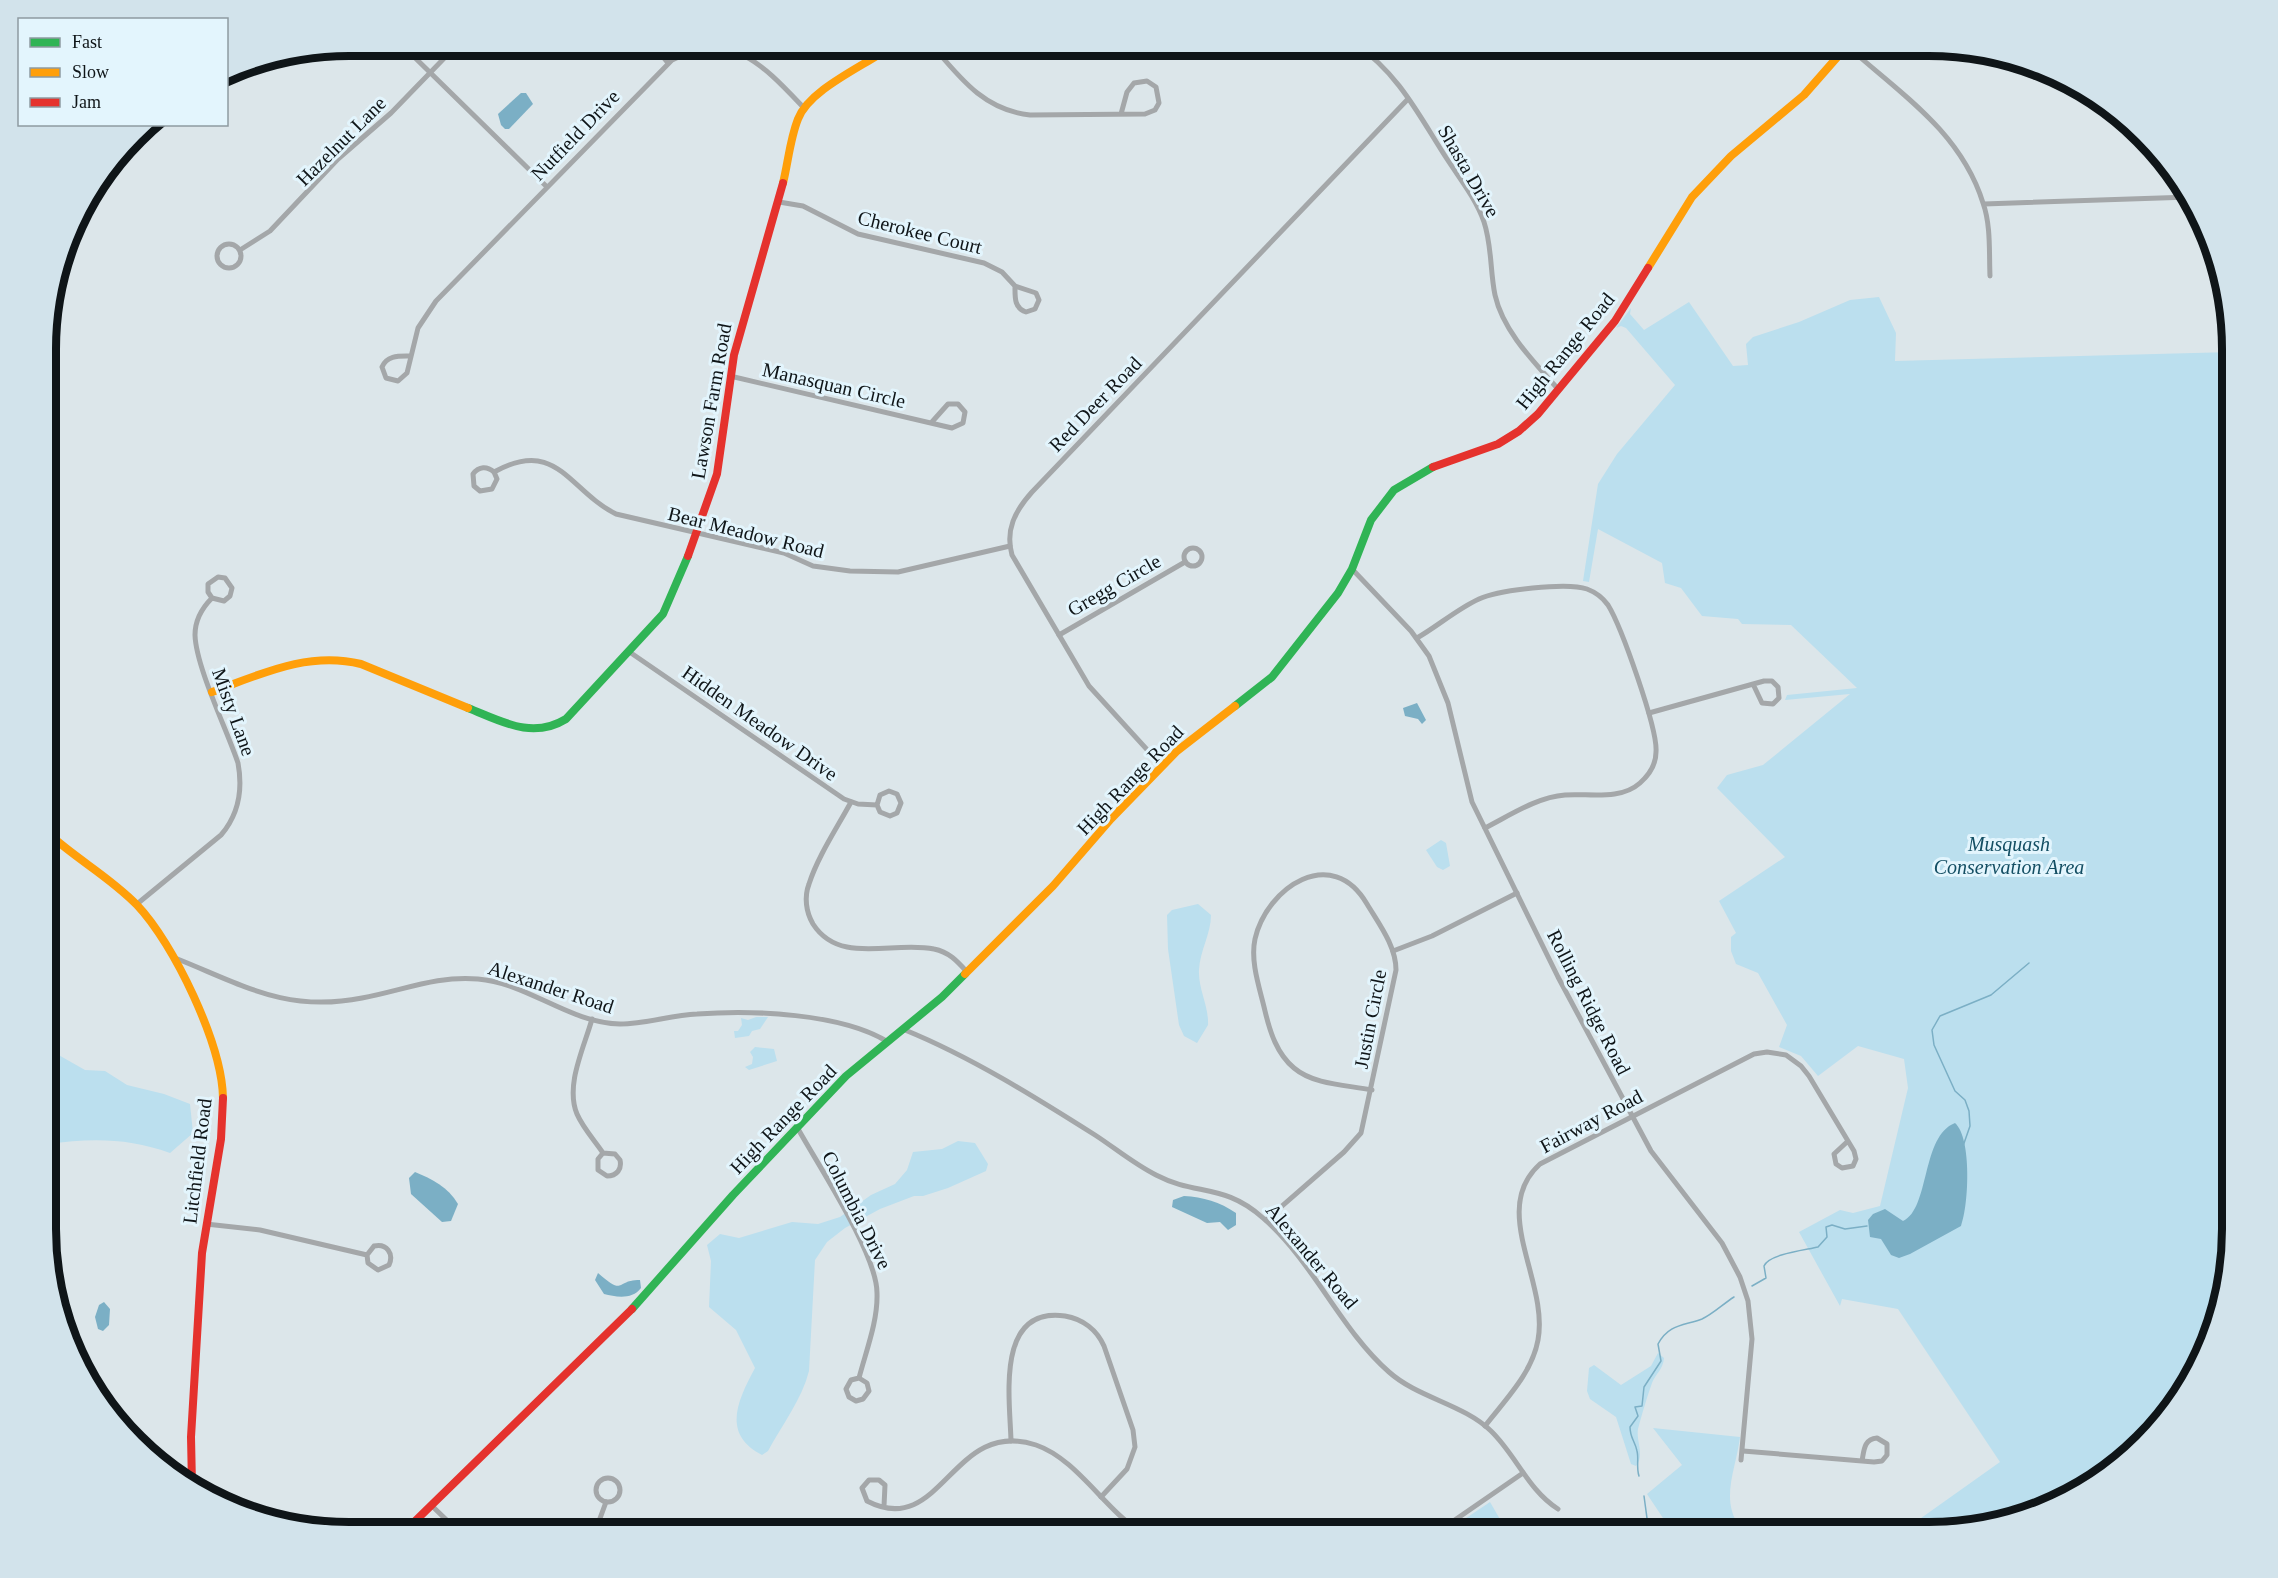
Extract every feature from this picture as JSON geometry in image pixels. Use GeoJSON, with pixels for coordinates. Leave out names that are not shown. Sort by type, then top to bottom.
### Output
{"type":"FeatureCollection","features":[{"type":"Feature","properties":{"kind":"street"},"geometry":{"type":"LineString","coordinates":[[413,56],[546,186]]}},
{"type":"Feature","properties":{"kind":"street","name":"Hazelnut Lane"},"geometry":{"type":"LineString","coordinates":[[240,250],[270,231],[339,159],[377,126],[446,56]]}},
{"type":"Feature","properties":{"kind":"street"},"geometry":{"type":"LineString","coordinates":[[662,56],[668,63]]}},
{"type":"Feature","properties":{"kind":"street","name":"Nutfield Drive"},"geometry":{"type":"LineString","coordinates":[[410,356],[393,357],[386,360],[382,367],[386,378],[394,382],[402,380],[407,373],[415,334],[424,316],[546,186],[668,63],[684,56]]}},
{"type":"Feature","properties":{"kind":"street","name":"Nutfield Drive"},"geometry":{"type":"LineString","coordinates":[[746,56],[752,59],[804,108]]}},
{"type":"Feature","properties":{"kind":"street","name":"Lawson Farm Road"},"geometry":{"type":"LineString","coordinates":[[212,692],[311,659],[343,658],[514,727],[538,730],[567,719],[631,653],[659,620],[669,603],[697,533],[717,474],[730,376],[741,327],[779,202],[794,130],[804,108],[836,82],[876,56]]}},
{"type":"Feature","properties":{"kind":"street"},"geometry":{"type":"LineString","coordinates":[[942,56],[973,91],[999,108],[1030,115],[1145,114],[1155,110],[1160,100],[1156,87],[1145,81],[1134,83],[1127,92],[1121,114]]}},
{"type":"Feature","properties":{"kind":"street","name":"Shasta Drive"},"geometry":{"type":"LineString","coordinates":[[1369,56],[1386,70],[1408,99],[1480,213],[1489,243],[1495,293],[1503,317],[1524,349],[1558,389]]}},
{"type":"Feature","properties":{"kind":"street","name":"High Range Road"},"geometry":{"type":"LineString","coordinates":[[414,1522],[646,1294],[846,1076],[905,1030],[968,972],[1053,886],[1162,765],[1196,734],[1272,677],[1330,604],[1352,569],[1368,526],[1394,490],[1415,475],[1475,454],[1509,438],[1529,423],[1615,321],[1692,197],[1731,156],[1804,95],[1838,56]]}},
{"type":"Feature","properties":{"kind":"street"},"geometry":{"type":"LineString","coordinates":[[1858,56],[1941,129],[1967,165],[1984,204],[1990,276]]}},
{"type":"Feature","properties":{"kind":"street","name":"Red Deer Road"},"geometry":{"type":"LineString","coordinates":[[1010,546],[1009,530],[1013,518],[1032,492],[1408,99]]}},
{"type":"Feature","properties":{"kind":"street"},"geometry":{"type":"LineString","coordinates":[[1984,204],[2180,197]]}},
{"type":"Feature","properties":{"kind":"street","name":"Cherokee Court"},"geometry":{"type":"LineString","coordinates":[[779,202],[809,209],[858,234],[984,263],[999,270],[1015,286],[1036,293],[1039,303],[1035,309],[1026,312],[1019,309],[1015,286]]}},
{"type":"Feature","properties":{"kind":"street","name":"Hazelnut Lane"},"geometry":{"type":"LineString","coordinates":[[223,244],[234,245],[240,250],[239,263],[232,268],[224,268],[218,262],[216,253],[223,244]]}},
{"type":"Feature","properties":{"kind":"street","name":"Manasquan Circle"},"geometry":{"type":"LineString","coordinates":[[730,376],[931,423],[958,427],[965,420],[965,412],[958,404],[948,404],[931,423]]}},
{"type":"Feature","properties":{"kind":"street","name":"Bear Meadow Road"},"geometry":{"type":"LineString","coordinates":[[494,472],[514,462],[538,459],[562,470],[603,506],[616,514],[784,553],[813,566],[891,573],[1010,546]]}},
{"type":"Feature","properties":{"kind":"street","name":"Bear Meadow Road"},"geometry":{"type":"LineString","coordinates":[[483,467],[494,472],[496,483],[492,489],[484,492],[474,486],[472,478],[476,471],[483,467]]}},
{"type":"Feature","properties":{"kind":"street"},"geometry":{"type":"LineString","coordinates":[[1010,546],[1018,567],[1091,689],[1162,765]]}},
{"type":"Feature","properties":{"kind":"street","name":"Gregg Circle"},"geometry":{"type":"LineString","coordinates":[[1059,635],[1185,562]]}},
{"type":"Feature","properties":{"kind":"street","name":"Rolling Ridge Road"},"geometry":{"type":"LineString","coordinates":[[1352,569],[1417,638],[1431,660],[1444,692],[1472,802],[1517,893],[1632,1116],[1664,1170],[1730,1254],[1745,1289],[1752,1339],[1741,1460]]}},
{"type":"Feature","properties":{"kind":"street","name":"Misty Lane"},"geometry":{"type":"LineString","coordinates":[[218,577],[229,580],[232,588],[227,599],[220,601],[212,598],[208,592],[211,580],[218,577]]}},
{"type":"Feature","properties":{"kind":"street"},"geometry":{"type":"LineString","coordinates":[[1417,638],[1479,599],[1492,595],[1567,585],[1587,589],[1599,596],[1614,616],[1649,713],[1655,737],[1656,756],[1648,774],[1635,787],[1610,794],[1553,797],[1485,828]]}},
{"type":"Feature","properties":{"kind":"street","name":"Misty Lane"},"geometry":{"type":"LineString","coordinates":[[137,904],[221,835],[234,815],[240,790],[238,763],[200,659],[195,635],[198,618],[212,598]]}},
{"type":"Feature","properties":{"kind":"street","name":"Hidden Meadow Drive"},"geometry":{"type":"LineString","coordinates":[[631,653],[851,802],[877,805]]}},
{"type":"Feature","properties":{"kind":"street"},"geometry":{"type":"LineString","coordinates":[[1649,713],[1753,684],[1772,681],[1778,687],[1779,698],[1773,704],[1762,703],[1753,684]]}},
{"type":"Feature","properties":{"kind":"street","name":"Hidden Meadow Drive"},"geometry":{"type":"LineString","coordinates":[[889,791],[897,794],[901,803],[897,813],[890,816],[882,814],[877,805],[880,795],[889,791]]}},
{"type":"Feature","properties":{"kind":"street"},"geometry":{"type":"LineString","coordinates":[[851,802],[809,883],[807,909],[814,926],[832,943],[851,948],[923,947],[939,950],[953,957],[968,972]]}},
{"type":"Feature","properties":{"kind":"street","name":"Litchfield Road"},"geometry":{"type":"LineString","coordinates":[[56,839],[137,904],[175,958],[205,1030],[223,1091],[221,1129],[206,1224],[192,1432],[192,1477]]}},
{"type":"Feature","properties":{"kind":"street","name":"Justin Circle"},"geometry":{"type":"LineString","coordinates":[[1266,1220],[1358,1138],[1366,1120],[1372,1090],[1396,970],[1394,951],[1359,891],[1343,880],[1325,875],[1306,877],[1281,893],[1263,917],[1255,941],[1258,983],[1270,1029],[1286,1060],[1294,1068],[1314,1078],[1372,1090]]}},
{"type":"Feature","properties":{"kind":"street"},"geometry":{"type":"LineString","coordinates":[[1394,951],[1432,936],[1517,893]]}},
{"type":"Feature","properties":{"kind":"street","name":"Alexander Road"},"geometry":{"type":"LineString","coordinates":[[175,958],[273,998],[293,1002],[349,1000],[416,984],[479,979],[592,1019],[626,1024],[698,1014],[802,1017],[864,1030],[888,1042]]}},
{"type":"Feature","properties":{"kind":"street"},"geometry":{"type":"LineString","coordinates":[[592,1019],[575,1078],[573,1096],[580,1119],[603,1153]]}},
{"type":"Feature","properties":{"kind":"street","name":"Alexander Road"},"geometry":{"type":"LineString","coordinates":[[905,1030],[977,1065],[1154,1174],[1183,1185],[1232,1196],[1266,1220],[1390,1373],[1485,1426],[1501,1442],[1540,1495],[1558,1509]]}},
{"type":"Feature","properties":{"kind":"street","name":"Fairway Road"},"geometry":{"type":"LineString","coordinates":[[1485,1426],[1528,1368],[1538,1338],[1539,1299],[1519,1221],[1518,1208],[1522,1189],[1536,1168],[1545,1160],[1742,1059],[1760,1052],[1785,1055],[1801,1066],[1848,1141],[1856,1159],[1849,1168],[1842,1168],[1836,1164],[1834,1154],[1848,1141]]}},
{"type":"Feature","properties":{"kind":"street","name":"Columbia Drive"},"geometry":{"type":"LineString","coordinates":[[797,1127],[872,1266],[878,1291],[875,1316],[859,1378]]}},
{"type":"Feature","properties":{"kind":"street"},"geometry":{"type":"LineString","coordinates":[[603,1153],[615,1154],[620,1160],[620,1168],[615,1174],[607,1176],[598,1170],[598,1159],[603,1153]]}},
{"type":"Feature","properties":{"kind":"street"},"geometry":{"type":"LineString","coordinates":[[206,1224],[260,1230],[367,1255]]}},
{"type":"Feature","properties":{"kind":"street"},"geometry":{"type":"LineString","coordinates":[[378,1245],[389,1250],[391,1258],[389,1265],[378,1270],[368,1263],[367,1255],[371,1248],[378,1245]]}},
{"type":"Feature","properties":{"kind":"street"},"geometry":{"type":"LineString","coordinates":[[1011,1441],[1009,1364],[1016,1340],[1029,1325],[1046,1317],[1066,1316],[1083,1323],[1098,1335],[1104,1346],[1135,1440],[1132,1462],[1101,1497]]}},
{"type":"Feature","properties":{"kind":"street","name":"Columbia Drive"},"geometry":{"type":"LineString","coordinates":[[859,1378],[867,1383],[869,1391],[863,1399],[856,1401],[849,1397],[846,1387],[851,1380],[859,1378]]}},
{"type":"Feature","properties":{"kind":"street"},"geometry":{"type":"LineString","coordinates":[[1743,1450],[1862,1461],[1882,1461],[1888,1453],[1887,1444],[1877,1438],[1869,1440],[1864,1447],[1862,1461]]}},
{"type":"Feature","properties":{"kind":"street"},"geometry":{"type":"LineString","coordinates":[[884,1506],[885,1485],[877,1479],[869,1480],[862,1488],[863,1496],[869,1502],[884,1506],[901,1508],[920,1502],[975,1451],[996,1443],[1011,1441],[1027,1443],[1049,1451],[1129,1522]]}},
{"type":"Feature","properties":{"kind":"street"},"geometry":{"type":"LineString","coordinates":[[1452,1522],[1523,1473]]}},
{"type":"Feature","properties":{"kind":"street"},"geometry":{"type":"LineString","coordinates":[[608,1478],[615,1480],[620,1491],[614,1501],[606,1502],[599,1498],[596,1491],[597,1483],[608,1478]]}},
{"type":"Feature","properties":{"kind":"street"},"geometry":{"type":"LineString","coordinates":[[599,1522],[606,1502]]}},
{"type":"Feature","properties":{"kind":"street"},"geometry":{"type":"LineString","coordinates":[[431,1505],[449,1522]]}},
{"type":"Feature","properties":{"kind":"green space","name":"Musquash Conservation Area"},"geometry":{"type":"Polygon","coordinates":[[[1879,297],[1896,333],[1895,361],[2222,352],[2222,1248],[2213,1305],[2200,1341],[2183,1376],[2150,1423],[2123,1450],[2076,1483],[2041,1500],[2005,1513],[1948,1522],[1915,1522],[2000,1462],[1898,1309],[1842,1299],[1840,1306],[1799,1232],[1840,1210],[1853,1213],[1880,1206],[1908,1088],[1904,1059],[1858,1046],[1818,1076],[1801,1056],[1779,1047],[1787,1025],[1758,973],[1736,964],[1731,951],[1731,937],[1736,933],[1719,901],[1785,857],[1717,788],[1727,775],[1763,765],[1850,694],[1785,700],[1787,695],[1857,688],[1791,625],[1742,624],[1738,619],[1702,616],[1681,588],[1665,583],[1662,563],[1598,529],[1589,582],[1583,581],[1598,484],[1617,454],[1675,385],[1626,328],[1621,326],[1616,328],[1631,308],[1630,314],[1644,330],[1689,302],[1733,366],[1748,365],[1746,344],[1753,337],[1799,322],[1850,300],[1879,297]]]}},
{"type":"Feature","properties":{"kind":"green space"},"geometry":{"type":"Polygon","coordinates":[[[1441,840],[1446,843],[1450,866],[1443,870],[1437,867],[1426,850],[1441,840]]]}},
{"type":"Feature","properties":{"kind":"green space"},"geometry":{"type":"Polygon","coordinates":[[[1198,904],[1211,915],[1199,970],[1208,1025],[1197,1043],[1184,1036],[1179,1025],[1168,949],[1167,915],[1172,910],[1198,904]]]}},
{"type":"Feature","properties":{"kind":"green space"},"geometry":{"type":"Polygon","coordinates":[[[768,1017],[760,1029],[752,1031],[749,1036],[735,1038],[734,1031],[738,1031],[742,1025],[741,1018],[748,1020],[768,1017]]]}},
{"type":"Feature","properties":{"kind":"green space"},"geometry":{"type":"Polygon","coordinates":[[[755,1047],[774,1049],[777,1061],[749,1070],[745,1067],[752,1064],[753,1057],[750,1052],[755,1047]]]}},
{"type":"Feature","properties":{"kind":"green space"},"geometry":{"type":"Polygon","coordinates":[[[56,1054],[85,1070],[105,1071],[127,1085],[164,1094],[190,1104],[193,1133],[170,1153],[125,1142],[79,1141],[56,1143],[56,1054]]]}},
{"type":"Feature","properties":{"kind":"green space"},"geometry":{"type":"Polygon","coordinates":[[[958,1141],[975,1143],[988,1164],[986,1171],[948,1188],[923,1196],[914,1196],[880,1209],[845,1228],[827,1242],[815,1260],[809,1371],[802,1392],[768,1451],[762,1455],[749,1447],[737,1427],[737,1416],[743,1392],[755,1368],[736,1330],[709,1307],[711,1261],[707,1245],[720,1234],[739,1238],[792,1222],[818,1224],[840,1217],[871,1195],[895,1184],[907,1170],[913,1152],[942,1149],[958,1141]]]}},
{"type":"Feature","properties":{"kind":"green space"},"geometry":{"type":"Polygon","coordinates":[[[1658,1353],[1664,1358],[1661,1369],[1652,1383],[1638,1429],[1640,1458],[1636,1466],[1631,1464],[1616,1417],[1590,1399],[1587,1391],[1589,1368],[1594,1365],[1621,1385],[1651,1366],[1658,1353]]]}},
{"type":"Feature","properties":{"kind":"green space"},"geometry":{"type":"Polygon","coordinates":[[[1653,1428],[1740,1437],[1730,1487],[1732,1511],[1737,1522],[1666,1522],[1647,1494],[1682,1465],[1653,1428]]]}},
{"type":"Feature","properties":{"kind":"green space"},"geometry":{"type":"Polygon","coordinates":[[[1490,1502],[1502,1522],[1460,1522],[1490,1502]]]}},
{"type":"Feature","properties":{"kind":"shaded area"},"geometry":{"type":"Polygon","coordinates":[[[521,93],[526,93],[533,104],[509,129],[505,129],[501,125],[498,114],[521,93]]]}},
{"type":"Feature","properties":{"kind":"shaded area"},"geometry":{"type":"Polygon","coordinates":[[[1417,703],[1426,720],[1422,724],[1418,719],[1405,716],[1403,708],[1417,703]]]}},
{"type":"Feature","properties":{"kind":"shaded area"},"geometry":{"type":"Polygon","coordinates":[[[1955,1123],[1964,1142],[1967,1172],[1966,1203],[1961,1226],[1910,1254],[1899,1258],[1891,1255],[1881,1239],[1870,1237],[1868,1220],[1873,1214],[1885,1209],[1903,1221],[1912,1214],[1918,1202],[1936,1142],[1944,1130],[1955,1123]]]}},
{"type":"Feature","properties":{"kind":"shaded area"},"geometry":{"type":"Polygon","coordinates":[[[415,1172],[439,1184],[454,1198],[458,1204],[451,1221],[442,1222],[411,1194],[409,1178],[415,1172]]]}},
{"type":"Feature","properties":{"kind":"shaded area"},"geometry":{"type":"Polygon","coordinates":[[[1184,1196],[1211,1201],[1230,1209],[1236,1213],[1236,1225],[1228,1230],[1220,1222],[1207,1223],[1172,1207],[1173,1200],[1184,1196]]]}},
{"type":"Feature","properties":{"kind":"shaded area"},"geometry":{"type":"Polygon","coordinates":[[[598,1273],[617,1286],[640,1280],[641,1288],[629,1296],[604,1294],[595,1280],[598,1273]]]}},
{"type":"Feature","properties":{"kind":"shaded area"},"geometry":{"type":"Polygon","coordinates":[[[104,1302],[110,1309],[109,1325],[103,1331],[98,1329],[95,1317],[99,1305],[104,1302]]]}},
{"type":"Feature","properties":{"kind":"waterway"},"geometry":{"type":"LineString","coordinates":[[1962,1149],[1970,1126],[1969,1111],[1965,1100],[1955,1091],[1934,1045],[1932,1030],[1940,1016],[1991,995],[2029,963]]}},
{"type":"Feature","properties":{"kind":"waterway"},"geometry":{"type":"LineString","coordinates":[[1752,1286],[1766,1278],[1764,1266],[1773,1258],[1818,1247],[1827,1237],[1826,1227],[1832,1225],[1845,1229],[1867,1226]]}},
{"type":"Feature","properties":{"kind":"waterway"},"geometry":{"type":"LineString","coordinates":[[1639,1476],[1637,1451],[1630,1427],[1638,1416],[1635,1407],[1642,1406],[1644,1387],[1661,1361],[1658,1344],[1662,1337],[1672,1329],[1706,1317],[1734,1297]]}},
{"type":"Feature","properties":{"kind":"waterway"},"geometry":{"type":"LineString","coordinates":[[1644,1496],[1648,1522]]}},
{"type":"Feature","properties":{"kind":"traffic: fast"},"geometry":{"type":"LineString","coordinates":[[1235,706],[1272,677],[1338,593],[1352,569],[1371,520],[1394,490],[1433,467]]}},
{"type":"Feature","properties":{"kind":"traffic: fast"},"geometry":{"type":"LineString","coordinates":[[468,708],[505,723],[529,728],[541,728],[566,719],[663,614],[688,556]]}},
{"type":"Feature","properties":{"kind":"traffic: fast"},"geometry":{"type":"LineString","coordinates":[[632,1309],[733,1195],[846,1076],[942,997],[965,974]]}},
{"type":"Feature","properties":{"kind":"traffic: slow"},"geometry":{"type":"LineString","coordinates":[[783,183],[793,135],[804,108],[826,87],[877,56]]}},
{"type":"Feature","properties":{"kind":"traffic: slow"},"geometry":{"type":"LineString","coordinates":[[1648,268],[1692,197],[1731,156],[1804,95],[1838,56]]}},
{"type":"Feature","properties":{"kind":"traffic: slow"},"geometry":{"type":"LineString","coordinates":[[212,692],[285,666],[322,660],[341,661],[361,664],[468,708]]}},
{"type":"Feature","properties":{"kind":"traffic: slow"},"geometry":{"type":"LineString","coordinates":[[965,974],[1053,886],[1111,819],[1177,751],[1235,706]]}},
{"type":"Feature","properties":{"kind":"traffic: slow"},"geometry":{"type":"LineString","coordinates":[[56,840],[127,895],[151,922],[166,944],[194,996],[205,1023],[221,1076],[223,1098]]}},
{"type":"Feature","properties":{"kind":"traffic: jam"},"geometry":{"type":"LineString","coordinates":[[688,556],[717,474],[734,355],[783,183]]}},
{"type":"Feature","properties":{"kind":"traffic: jam"},"geometry":{"type":"LineString","coordinates":[[1433,467],[1498,444],[1519,431],[1538,414],[1615,321],[1648,268]]}},
{"type":"Feature","properties":{"kind":"traffic: jam"},"geometry":{"type":"LineString","coordinates":[[192,1477],[191,1437],[202,1253],[221,1139],[223,1098]]}},
{"type":"Feature","properties":{"kind":"traffic: jam"},"geometry":{"type":"LineString","coordinates":[[414,1522],[632,1309]]}}]}
